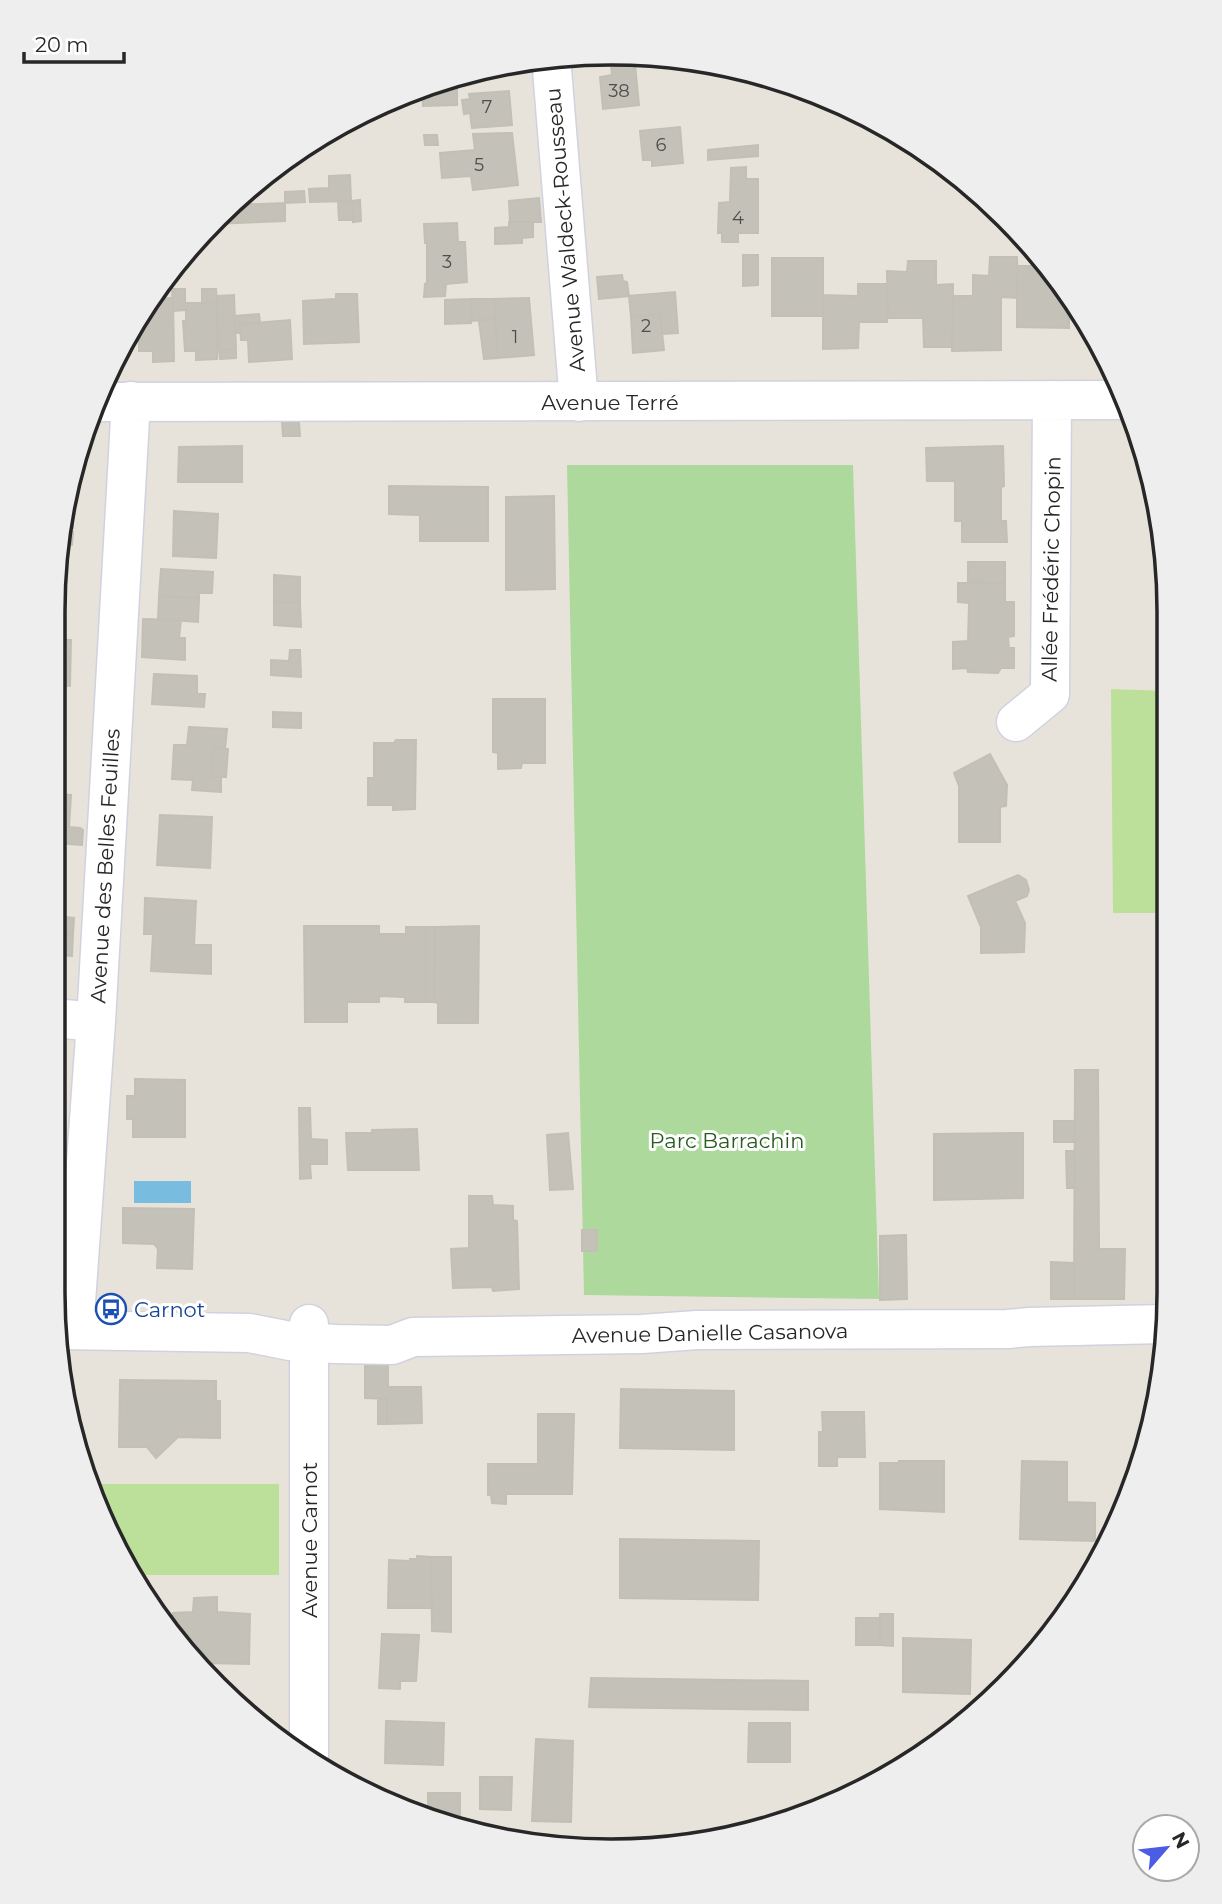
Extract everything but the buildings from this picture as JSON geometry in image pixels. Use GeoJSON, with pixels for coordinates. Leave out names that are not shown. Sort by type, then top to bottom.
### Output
{"type":"FeatureCollection","features":[{"type":"Feature","properties":{"kind":"street","name":"Avenue Waldeck-Rousseau"},"geometry":{"type":"LineString","coordinates":[[552,68],[579,402]]}},
{"type":"Feature","properties":{"kind":"street","name":"Allée Frédéric Chopin"},"geometry":{"type":"LineString","coordinates":[[1016,722],[1049,694],[1052,400]]}},
{"type":"Feature","properties":{"kind":"street","name":"Avenue Terré"},"geometry":{"type":"LineString","coordinates":[[106,402],[1115,400]]}},
{"type":"Feature","properties":{"kind":"street","name":"Avenue des Belles Feuilles"},"geometry":{"type":"LineString","coordinates":[[66,1330],[96,1023],[131,401]]}},
{"type":"Feature","properties":{"kind":"street"},"geometry":{"type":"LineString","coordinates":[[65,1019],[96,1023]]}},
{"type":"Feature","properties":{"kind":"street","name":"Avenue Danielle Casanova"},"geometry":{"type":"LineString","coordinates":[[66,1330],[249,1333],[288,1325],[310,1334],[389,1326],[413,1338],[642,1334],[696,1330],[1008,1329],[1029,1326],[1156,1324]]}},
{"type":"Feature","properties":{"kind":"street","name":"Avenue Danielle Casanova"},"geometry":{"type":"LineString","coordinates":[[1008,1329],[1031,1337],[1155,1336]]}},
{"type":"Feature","properties":{"kind":"street","name":"Avenue Carnot"},"geometry":{"type":"LineString","coordinates":[[309,1748],[310,1334]]}},
{"type":"Feature","properties":{"kind":"green space","name":"Parc Barrachin"},"geometry":{"type":"Polygon","coordinates":[[[567,465],[853,465],[879,1299],[584,1295],[567,465]]]}},
{"type":"Feature","properties":{"kind":"green space"},"geometry":{"type":"Polygon","coordinates":[[[1111,689],[1157,691],[1157,913],[1113,913],[1111,689]]]}},
{"type":"Feature","properties":{"kind":"green space"},"geometry":{"type":"Polygon","coordinates":[[[99,1484],[279,1484],[279,1575],[144,1575],[121,1535],[99,1484]]]}},
{"type":"Feature","properties":{"kind":"water"},"geometry":{"type":"Polygon","coordinates":[[[134,1181],[191,1181],[191,1203],[134,1203],[134,1181]]]}},
{"type":"Feature","properties":{"kind":"place","name":"Carnot"},"geometry":{"type":"Point","coordinates":[111,1309]}}]}
